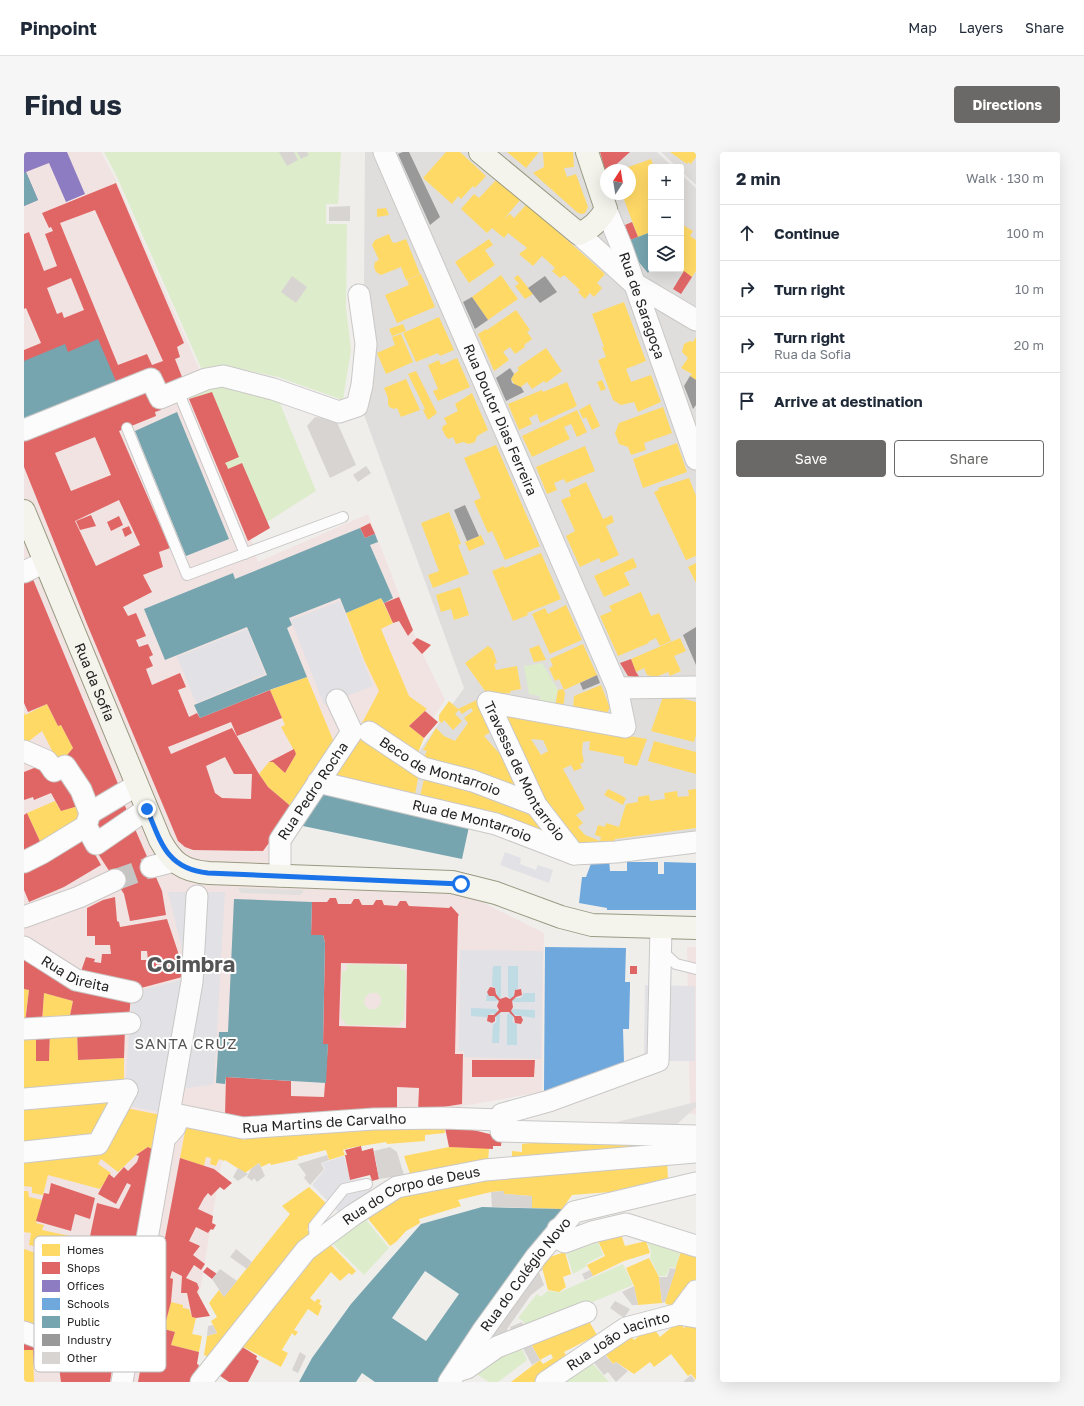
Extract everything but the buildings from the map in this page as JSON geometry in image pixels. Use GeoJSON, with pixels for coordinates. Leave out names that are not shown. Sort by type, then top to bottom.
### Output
{"type":"FeatureCollection","features":[{"type":"Feature","properties":{"kind":"main road"},"geometry":{"type":"LineString","coordinates":[[480,152],[579,234],[600,220],[606,209]]}},
{"type":"Feature","properties":{"kind":"main road","name":"Rua de Saragoça"},"geometry":{"type":"LineString","coordinates":[[587,152],[606,209]]}},
{"type":"Feature","properties":{"kind":"main road","name":"Rua da Sofia"},"geometry":{"type":"LineString","coordinates":[[24,511],[147,809],[159,863],[200,872],[280,876]]}},
{"type":"Feature","properties":{"kind":"main road"},"geometry":{"type":"LineString","coordinates":[[280,876],[452,882],[496,893],[561,917],[592,925],[696,928]]}},
{"type":"Feature","properties":{"kind":"street","name":"Rua Doutor Dias Ferreira"},"geometry":{"type":"LineString","coordinates":[[384,152],[617,688]]}},
{"type":"Feature","properties":{"kind":"street","name":"Rua de Saragoça"},"geometry":{"type":"LineString","coordinates":[[606,209],[622,248],[632,282],[696,459]]}},
{"type":"Feature","properties":{"kind":"street"},"geometry":{"type":"LineString","coordinates":[[579,234],[632,282],[696,320]]}},
{"type":"Feature","properties":{"kind":"street"},"geometry":{"type":"LineString","coordinates":[[24,430],[114,396],[151,379],[160,398],[206,379],[223,376],[273,389],[339,412],[357,406],[362,385],[366,344],[359,295]]}},
{"type":"Feature","properties":{"kind":"street"},"geometry":{"type":"LineString","coordinates":[[24,572],[45,562]]}},
{"type":"Feature","properties":{"kind":"street"},"geometry":{"type":"LineString","coordinates":[[617,688],[696,687]]}},
{"type":"Feature","properties":{"kind":"street","name":"Travessa de Montarroio"},"geometry":{"type":"LineString","coordinates":[[574,854],[536,805],[488,702],[625,727],[617,688]]}},
{"type":"Feature","properties":{"kind":"street"},"geometry":{"type":"LineString","coordinates":[[337,700],[360,732]]}},
{"type":"Feature","properties":{"kind":"street","name":"Beco de Montarroio"},"geometry":{"type":"LineString","coordinates":[[360,732],[423,768],[473,782],[536,805]]}},
{"type":"Feature","properties":{"kind":"street","name":"Rua Pedro Rocha"},"geometry":{"type":"LineString","coordinates":[[280,876],[280,840],[318,782],[360,732]]}},
{"type":"Feature","properties":{"kind":"street"},"geometry":{"type":"LineString","coordinates":[[33,759],[54,771],[66,766],[81,790],[88,820],[96,844],[147,809]]}},
{"type":"Feature","properties":{"kind":"street","name":"Rua de Montarroio"},"geometry":{"type":"LineString","coordinates":[[318,782],[496,824],[574,854],[616,852],[696,842]]}},
{"type":"Feature","properties":{"kind":"street"},"geometry":{"type":"LineString","coordinates":[[24,862],[42,853],[137,785]]}},
{"type":"Feature","properties":{"kind":"street"},"geometry":{"type":"LineString","coordinates":[[24,917],[70,901],[115,880]]}},
{"type":"Feature","properties":{"kind":"street"},"geometry":{"type":"LineString","coordinates":[[147,1236],[192,982],[197,896]]}},
{"type":"Feature","properties":{"kind":"street"},"geometry":{"type":"LineString","coordinates":[[661,928],[658,1061],[501,1117],[501,1131],[696,1136]]}},
{"type":"Feature","properties":{"kind":"street","name":"Rua Direita"},"geometry":{"type":"LineString","coordinates":[[24,947],[76,980],[132,992]]}},
{"type":"Feature","properties":{"kind":"street"},"geometry":{"type":"LineString","coordinates":[[24,1029],[130,1023]]}},
{"type":"Feature","properties":{"kind":"street"},"geometry":{"type":"LineString","coordinates":[[24,1099],[127,1090],[98,1144],[24,1152]]}},
{"type":"Feature","properties":{"kind":"street","name":"Rua Martins de Carvalho"},"geometry":{"type":"LineString","coordinates":[[164,1140],[175,1127],[179,1115],[243,1128],[374,1119],[501,1117]]}},
{"type":"Feature","properties":{"kind":"street","name":"Rua do Corpo de Deus"},"geometry":{"type":"LineString","coordinates":[[201,1382],[306,1250],[353,1215],[397,1187],[485,1170],[696,1152]]}},
{"type":"Feature","properties":{"kind":"street","name":"Rua do Colégio Novo"},"geometry":{"type":"LineString","coordinates":[[452,1377],[495,1313],[558,1229],[574,1212],[696,1183]]}},
{"type":"Feature","properties":{"kind":"street"},"geometry":{"type":"LineString","coordinates":[[558,1229],[558,1235],[561,1240],[565,1242],[592,1232],[626,1224],[696,1246]]}},
{"type":"Feature","properties":{"kind":"street"},"geometry":{"type":"LineString","coordinates":[[687,1316],[696,1290]]}},
{"type":"Feature","properties":{"kind":"street"},"geometry":{"type":"LineString","coordinates":[[452,1377],[468,1368],[498,1347],[586,1312]]}},
{"type":"Feature","properties":{"kind":"street","name":"Rua João Jacinto"},"geometry":{"type":"LineString","coordinates":[[546,1382],[626,1328],[687,1316]]}},
{"type":"Feature","properties":{"kind":"street"},"geometry":{"type":"LineString","coordinates":[[24,1332],[34,1336]]}},
{"type":"Feature","properties":{"kind":"street"},"geometry":{"type":"LineString","coordinates":[[122,1382],[124,1372]]}},
{"type":"Feature","properties":{"kind":"lane"},"geometry":{"type":"LineString","coordinates":[[178,391],[245,554]]}},
{"type":"Feature","properties":{"kind":"lane"},"geometry":{"type":"LineString","coordinates":[[127,428],[187,575],[343,517]]}},
{"type":"Feature","properties":{"kind":"lane"},"geometry":{"type":"LineString","coordinates":[[24,909],[70,893],[115,880]]}},
{"type":"Feature","properties":{"kind":"lane"},"geometry":{"type":"LineString","coordinates":[[24,924],[78,905],[115,880]]}},
{"type":"Feature","properties":{"kind":"lane"},"geometry":{"type":"LineString","coordinates":[[661,949],[676,964],[696,969]]}},
{"type":"Feature","properties":{"kind":"lane"},"geometry":{"type":"LineString","coordinates":[[315,1243],[314,1226],[344,1189],[367,1184]]}},
{"type":"Feature","properties":{"kind":"shaded area"},"geometry":{"type":"Polygon","coordinates":[[[24,152],[101,152],[115,178],[200,371],[258,562],[368,514],[419,646],[445,700],[409,754],[349,715],[271,885],[437,889],[476,899],[544,933],[542,1092],[418,1114],[228,1123],[185,1382],[24,1382],[24,152]]]}},
{"type":"Feature","properties":{"kind":"shaded area"},"geometry":{"type":"Polygon","coordinates":[[[365,152],[581,152],[584,166],[618,152],[657,152],[670,164],[648,164],[648,272],[684,272],[684,177],[696,188],[696,839],[617,850],[326,779],[357,728],[412,761],[464,688],[363,412],[365,152]]]}},
{"type":"Feature","properties":{"kind":"shaded area"},"geometry":{"type":"Polygon","coordinates":[[[661,152],[696,152],[696,185],[684,174],[684,164],[674,164],[661,152]]]}},
{"type":"Feature","properties":{"kind":"shaded area"},"geometry":{"type":"Polygon","coordinates":[[[340,601],[373,686],[324,705],[291,620],[340,601]]]}},
{"type":"Feature","properties":{"kind":"shaded area"},"geometry":{"type":"Polygon","coordinates":[[[247,629],[265,674],[196,703],[177,657],[247,629]]]}},
{"type":"Feature","properties":{"kind":"shaded area"},"geometry":{"type":"Polygon","coordinates":[[[505,852],[521,858],[520,864],[536,870],[538,865],[553,870],[549,883],[500,865],[505,852]]]}},
{"type":"Feature","properties":{"kind":"shaded area"},"geometry":{"type":"Polygon","coordinates":[[[238,888],[304,890],[301,895],[241,893],[238,888]]]}},
{"type":"Feature","properties":{"kind":"shaded area"},"geometry":{"type":"Polygon","coordinates":[[[168,892],[225,892],[214,1084],[163,1092],[159,1112],[124,1105],[132,990],[141,990],[189,978],[168,892]]]}},
{"type":"Feature","properties":{"kind":"shaded area"},"geometry":{"type":"Polygon","coordinates":[[[687,947],[696,947],[696,1114],[690,1114],[687,947]]]}},
{"type":"Feature","properties":{"kind":"shaded area"},"geometry":{"type":"Polygon","coordinates":[[[460,950],[543,951],[541,1059],[464,1057],[464,1051],[459,1051],[460,950]]]}},
{"type":"Feature","properties":{"kind":"shaded area"},"geometry":{"type":"Polygon","coordinates":[[[645,985],[695,986],[695,1061],[644,1061],[645,985]]]}},
{"type":"Feature","properties":{"kind":"shaded area"},"geometry":{"type":"Polygon","coordinates":[[[696,1102],[696,1107],[676,1125],[618,1129],[617,1122],[696,1102]]]}},
{"type":"Feature","properties":{"kind":"shaded area"},"geometry":{"type":"Polygon","coordinates":[[[344,1156],[350,1180],[364,1178],[371,1190],[341,1215],[312,1185],[325,1169],[322,1163],[344,1156]]]}},
{"type":"Feature","properties":{"kind":"green space"},"geometry":{"type":"Polygon","coordinates":[[[104,152],[341,152],[338,204],[326,204],[326,224],[347,224],[346,307],[351,350],[343,400],[278,377],[223,365],[202,370],[117,177],[104,152]]]}},
{"type":"Feature","properties":{"kind":"green space"},"geometry":{"type":"Polygon","coordinates":[[[217,385],[232,386],[279,401],[316,491],[248,534],[189,393],[217,385]]]}},
{"type":"Feature","properties":{"kind":"green space"},"geometry":{"type":"Polygon","coordinates":[[[542,663],[558,690],[554,706],[538,703],[540,696],[529,694],[524,666],[542,663]]]}},
{"type":"Feature","properties":{"kind":"green space"},"geometry":{"type":"Polygon","coordinates":[[[348,964],[399,965],[400,969],[406,971],[404,1020],[401,1021],[399,1026],[346,1025],[341,1018],[342,971],[346,971],[348,964]],[[370,993],[365,997],[364,1004],[368,1009],[376,1009],[380,1005],[381,999],[378,993],[370,993]]]}},
{"type":"Feature","properties":{"kind":"green space"},"geometry":{"type":"Polygon","coordinates":[[[363,1216],[389,1248],[364,1275],[328,1239],[363,1216]]]}},
{"type":"Feature","properties":{"kind":"green space"},"geometry":{"type":"Polygon","coordinates":[[[598,1242],[603,1255],[586,1264],[587,1266],[573,1274],[566,1252],[598,1242]]]}},
{"type":"Feature","properties":{"kind":"green space"},"geometry":{"type":"Polygon","coordinates":[[[647,1242],[681,1249],[676,1268],[670,1267],[666,1276],[659,1276],[650,1258],[651,1252],[647,1242]]]}},
{"type":"Feature","properties":{"kind":"green space"},"geometry":{"type":"Polygon","coordinates":[[[623,1264],[633,1285],[527,1330],[523,1321],[518,1318],[537,1294],[541,1297],[547,1291],[560,1292],[623,1264]]]}},
{"type":"Feature","properties":{"kind":"green space"},"geometry":{"type":"Polygon","coordinates":[[[519,1343],[527,1360],[498,1382],[489,1382],[473,1372],[519,1343]]]}},
{"type":"Feature","properties":{"kind":"green space"},"geometry":{"type":"Polygon","coordinates":[[[589,1359],[609,1382],[556,1382],[589,1359]]]}},
{"type":"Feature","properties":{"kind":"water"},"geometry":{"type":"Polygon","coordinates":[[[493,966],[501,966],[501,996],[497,1001],[486,1001],[487,993],[491,997],[497,993],[495,987],[492,986],[493,966]]]}},
{"type":"Feature","properties":{"kind":"water"},"geometry":{"type":"Polygon","coordinates":[[[508,966],[518,966],[518,988],[513,992],[515,998],[521,998],[524,993],[535,993],[535,1002],[513,1002],[508,996],[508,966]]]}},
{"type":"Feature","properties":{"kind":"water"},"geometry":{"type":"Polygon","coordinates":[[[471,1008],[496,1009],[500,1014],[499,1043],[492,1043],[493,1025],[497,1021],[495,1015],[492,1013],[486,1017],[471,1016],[471,1008]]]}},
{"type":"Feature","properties":{"kind":"water"},"geometry":{"type":"Polygon","coordinates":[[[513,1009],[535,1010],[535,1018],[515,1015],[512,1021],[517,1025],[517,1045],[507,1045],[507,1015],[513,1009]]]}},
{"type":"Feature","properties":{"kind":"tunnel"},"geometry":{"type":"LineString","coordinates":[[115,880],[151,867]]}},
{"type":"Feature","properties":{"kind":"district","name":"Coimbra"},"geometry":{"type":"Point","coordinates":[191,964]}},
{"type":"Feature","properties":{"kind":"district","name":"SANTA CRUZ"},"geometry":{"type":"Point","coordinates":[186,1044]}},
{"type":"Feature","properties":{"kind":"route"},"geometry":{"type":"LineString","coordinates":[[147,809],[167,853],[174,861],[185,869],[208,873],[452,882],[461,884]]}}]}
